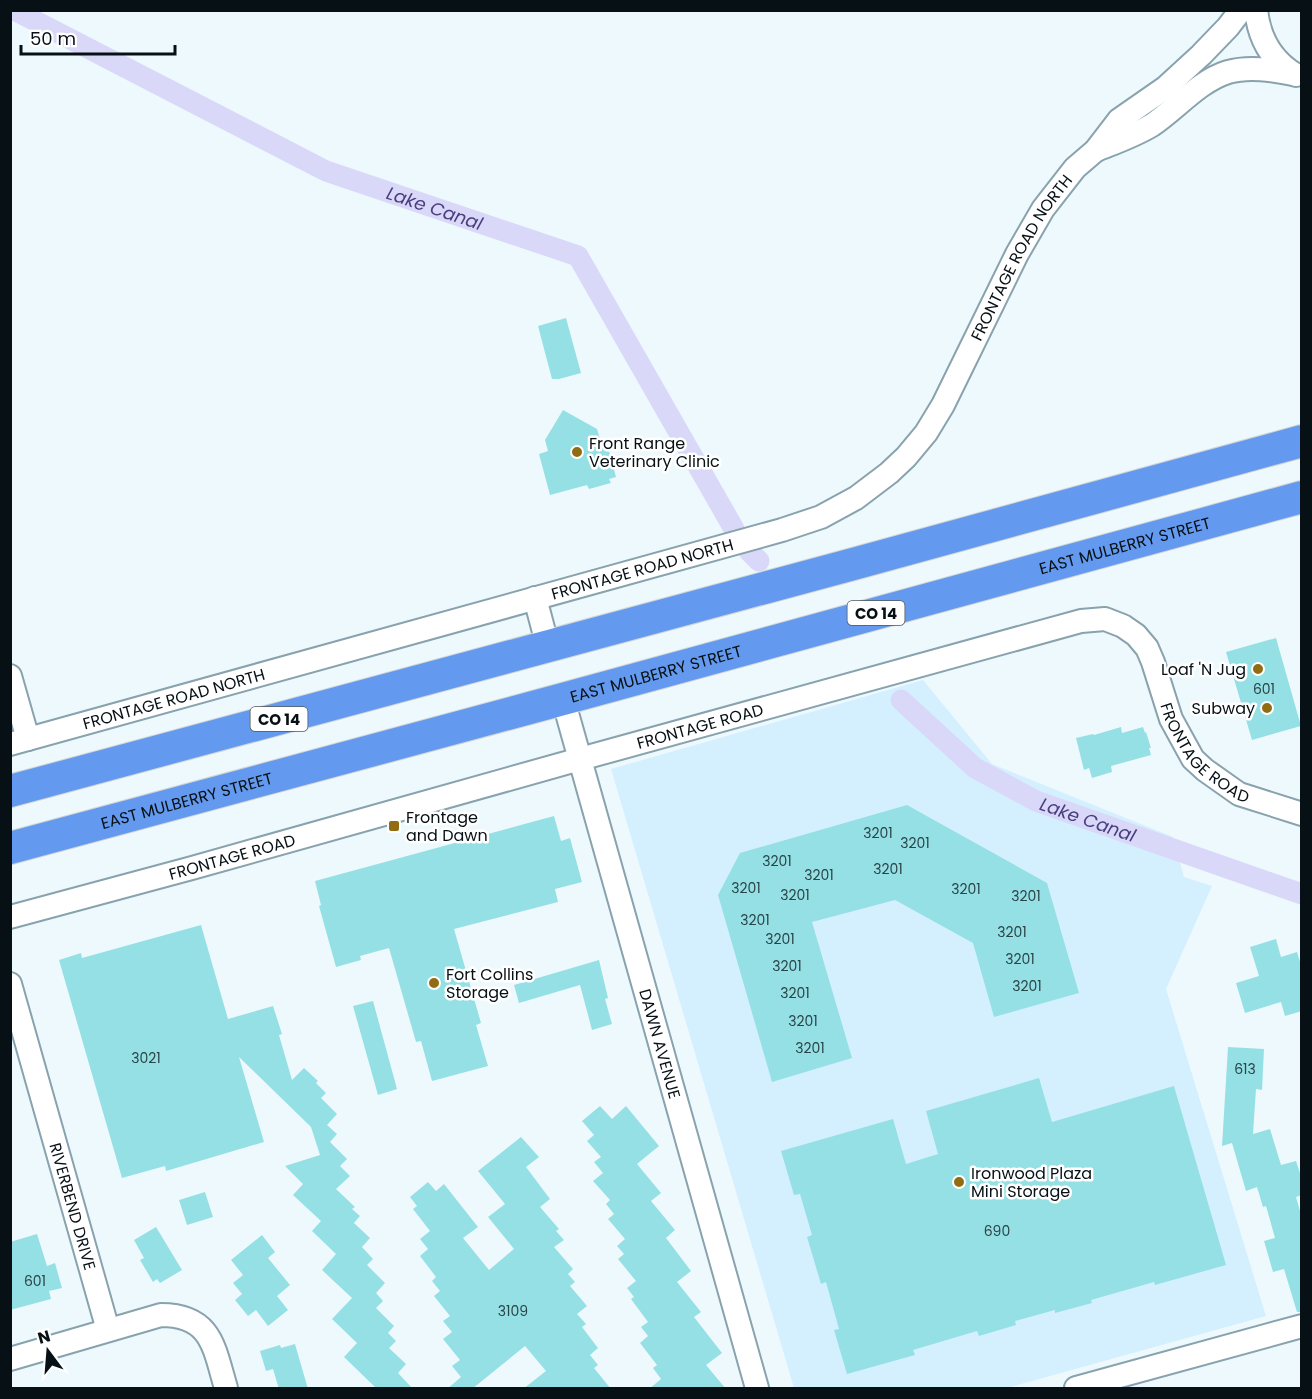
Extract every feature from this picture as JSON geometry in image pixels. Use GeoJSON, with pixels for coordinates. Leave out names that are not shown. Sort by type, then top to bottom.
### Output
{"type":"FeatureCollection","features":[{"type":"Feature","properties":{"kind":"highway"},"geometry":{"type":"LineString","coordinates":[[1043,512],[1123,469],[1302,418]]}},
{"type":"Feature","properties":{"kind":"highway","name":"CO 14"},"geometry":{"type":"LineString","coordinates":[[10,791],[1302,441]]}},
{"type":"Feature","properties":{"kind":"highway","name":"EAST MULBERRY STREET"},"geometry":{"type":"LineString","coordinates":[[10,848],[1302,496]]}},
{"type":"Feature","properties":{"kind":"street"},"geometry":{"type":"LineString","coordinates":[[1096,150],[1119,120],[1165,88],[1228,27],[1241,10]]}},
{"type":"Feature","properties":{"kind":"street"},"geometry":{"type":"LineString","coordinates":[[1256,10],[1260,33],[1268,49],[1279,63],[1297,75]]}},
{"type":"Feature","properties":{"kind":"street"},"geometry":{"type":"LineString","coordinates":[[1096,150],[1132,136],[1172,110],[1202,85],[1228,72],[1246,69],[1297,75]]}},
{"type":"Feature","properties":{"kind":"street","name":"FRONTAGE ROAD NORTH"},"geometry":{"type":"LineString","coordinates":[[19,741],[782,531],[821,517],[856,498],[889,473],[926,433],[943,405],[1017,254],[1044,209],[1075,168],[1096,150]]}},
{"type":"Feature","properties":{"kind":"street"},"geometry":{"type":"LineString","coordinates":[[535,598],[548,647]]}},
{"type":"Feature","properties":{"kind":"street","name":"FRONTAGE ROAD"},"geometry":{"type":"LineString","coordinates":[[10,916],[192,868],[1081,621],[1106,619],[1123,626],[1136,635],[1147,648],[1171,719],[1193,759],[1239,794],[1302,814]]}},
{"type":"Feature","properties":{"kind":"street"},"geometry":{"type":"LineString","coordinates":[[10,676],[19,741]]}},
{"type":"Feature","properties":{"kind":"street","name":"DAWN AVENUE"},"geometry":{"type":"LineString","coordinates":[[563,699],[757,1389]]}},
{"type":"Feature","properties":{"kind":"street","name":"RIVERBEND DRIVE"},"geometry":{"type":"LineString","coordinates":[[10,984],[108,1330]]}},
{"type":"Feature","properties":{"kind":"street"},"geometry":{"type":"LineString","coordinates":[[10,1359],[161,1315],[176,1315],[190,1319],[202,1328],[211,1340],[225,1389]]}},
{"type":"Feature","properties":{"kind":"street"},"geometry":{"type":"LineString","coordinates":[[1083,1388],[1302,1326]]}},
{"type":"Feature","properties":{"kind":"shaded area"},"geometry":{"type":"Polygon","coordinates":[[[923,680],[992,764],[1173,837],[1184,877],[1212,886],[1166,989],[1266,1316],[1007,1388],[794,1388],[611,769],[923,680]]]}},
{"type":"Feature","properties":{"kind":"building"},"geometry":{"type":"Polygon","coordinates":[[[566,318],[581,373],[552,379],[538,326],[566,318]]]}},
{"type":"Feature","properties":{"kind":"building","name":"Front Range Veterinary Clinic"},"geometry":{"type":"Polygon","coordinates":[[[563,410],[597,429],[603,448],[608,447],[616,477],[609,479],[611,483],[589,489],[587,485],[550,495],[539,454],[548,451],[545,440],[563,410]]]}},
{"type":"Feature","properties":{"kind":"building"},"geometry":{"type":"Polygon","coordinates":[[[1276,638],[1301,726],[1252,740],[1226,652],[1276,638]]]}},
{"type":"Feature","properties":{"kind":"building"},"geometry":{"type":"Polygon","coordinates":[[[1121,727],[1122,733],[1143,727],[1151,748],[1149,748],[1151,755],[1111,766],[1112,772],[1092,778],[1089,768],[1084,770],[1076,738],[1121,727]]]}},
{"type":"Feature","properties":{"kind":"building"},"geometry":{"type":"Polygon","coordinates":[[[907,805],[1047,883],[1079,993],[994,1017],[973,943],[895,900],[812,922],[852,1058],[772,1082],[718,895],[740,853],[907,805]]]}},
{"type":"Feature","properties":{"kind":"building"},"geometry":{"type":"Polygon","coordinates":[[[554,816],[561,841],[570,838],[582,882],[555,889],[558,902],[454,929],[481,1023],[476,1025],[488,1066],[432,1081],[421,1041],[416,1042],[389,948],[360,956],[361,960],[336,967],[319,906],[321,905],[315,881],[554,816]]]}},
{"type":"Feature","properties":{"kind":"building"},"geometry":{"type":"Polygon","coordinates":[[[201,925],[228,1019],[273,1006],[292,1080],[304,1068],[318,1081],[316,1083],[326,1093],[321,1098],[337,1114],[327,1125],[337,1134],[330,1142],[347,1159],[340,1166],[350,1176],[336,1189],[355,1207],[352,1209],[360,1216],[354,1223],[370,1238],[362,1247],[373,1259],[367,1265],[385,1283],[376,1293],[383,1301],[376,1308],[394,1326],[388,1333],[396,1341],[389,1348],[406,1364],[398,1373],[413,1389],[377,1389],[344,1357],[357,1343],[332,1319],[352,1298],[322,1270],[336,1254],[312,1231],[321,1221],[293,1195],[303,1184],[285,1166],[320,1155],[311,1127],[239,1057],[264,1142],[166,1171],[165,1166],[122,1178],[59,960],[81,953],[82,958],[201,925]]]}},
{"type":"Feature","properties":{"kind":"building"},"geometry":{"type":"Polygon","coordinates":[[[1276,939],[1281,957],[1297,952],[1302,968],[1302,1011],[1285,1016],[1281,1002],[1245,1013],[1236,983],[1259,976],[1250,947],[1276,939]]]}},
{"type":"Feature","properties":{"kind":"building"},"geometry":{"type":"Polygon","coordinates":[[[599,960],[608,998],[605,999],[612,1024],[592,1030],[580,985],[519,1003],[514,985],[599,960]]]}},
{"type":"Feature","properties":{"kind":"building"},"geometry":{"type":"Polygon","coordinates":[[[373,1001],[397,1089],[378,1095],[353,1006],[373,1001]]]}},
{"type":"Feature","properties":{"kind":"building"},"geometry":{"type":"Polygon","coordinates":[[[1228,1047],[1264,1049],[1262,1090],[1256,1089],[1253,1134],[1270,1129],[1281,1165],[1296,1161],[1302,1179],[1302,1195],[1296,1197],[1302,1218],[1302,1312],[1297,1312],[1284,1269],[1273,1272],[1264,1241],[1275,1238],[1266,1206],[1263,1207],[1257,1187],[1246,1191],[1232,1143],[1222,1146],[1228,1047]]]}},
{"type":"Feature","properties":{"kind":"building"},"geometry":{"type":"Polygon","coordinates":[[[1039,1078],[1052,1122],[1174,1086],[1226,1265],[1155,1285],[1154,1282],[1055,1313],[1055,1310],[1015,1321],[1016,1325],[979,1336],[977,1331],[913,1350],[915,1355],[847,1374],[834,1330],[839,1329],[826,1282],[821,1284],[807,1237],[812,1235],[800,1194],[794,1195],[781,1151],[893,1119],[906,1164],[938,1154],[926,1111],[1039,1078]]]}},
{"type":"Feature","properties":{"kind":"building"},"geometry":{"type":"Polygon","coordinates":[[[600,1106],[612,1119],[626,1106],[659,1146],[637,1164],[661,1193],[651,1201],[675,1230],[666,1238],[691,1271],[677,1282],[701,1312],[694,1317],[722,1353],[706,1365],[726,1389],[649,1389],[661,1379],[653,1368],[657,1365],[640,1343],[648,1336],[641,1327],[648,1322],[631,1299],[634,1297],[627,1288],[636,1281],[618,1259],[624,1254],[617,1246],[625,1239],[608,1219],[614,1214],[606,1204],[610,1200],[593,1181],[603,1173],[594,1162],[601,1157],[587,1141],[594,1135],[582,1121],[600,1106]]]}},
{"type":"Feature","properties":{"kind":"building"},"geometry":{"type":"Polygon","coordinates":[[[521,1137],[539,1157],[526,1167],[550,1199],[540,1207],[559,1229],[556,1231],[564,1240],[554,1247],[573,1269],[568,1274],[575,1282],[570,1286],[587,1306],[577,1314],[586,1324],[582,1327],[598,1348],[590,1355],[598,1365],[594,1368],[611,1389],[523,1389],[546,1371],[525,1346],[472,1389],[447,1389],[461,1377],[452,1366],[460,1360],[443,1339],[452,1332],[443,1321],[450,1316],[434,1296],[440,1291],[432,1281],[436,1277],[420,1256],[428,1249],[420,1239],[430,1231],[413,1209],[417,1206],[410,1197],[428,1182],[436,1191],[444,1184],[478,1227],[463,1238],[489,1270],[514,1249],[488,1217],[505,1204],[478,1171],[521,1137]]]}},
{"type":"Feature","properties":{"kind":"building"},"geometry":{"type":"Polygon","coordinates":[[[205,1192],[213,1217],[187,1225],[179,1200],[205,1192]]]}},
{"type":"Feature","properties":{"kind":"building"},"geometry":{"type":"Polygon","coordinates":[[[156,1227],[182,1270],[160,1283],[157,1279],[153,1282],[140,1260],[144,1258],[134,1240],[156,1227]]]}},
{"type":"Feature","properties":{"kind":"building"},"geometry":{"type":"Polygon","coordinates":[[[37,1234],[47,1266],[55,1263],[62,1288],[49,1291],[51,1299],[10,1310],[10,1242],[37,1234]]]}},
{"type":"Feature","properties":{"kind":"building"},"geometry":{"type":"Polygon","coordinates":[[[262,1235],[275,1252],[268,1258],[290,1285],[277,1296],[288,1310],[268,1326],[256,1310],[248,1316],[235,1300],[242,1294],[233,1283],[243,1275],[231,1260],[262,1235]]]}},
{"type":"Feature","properties":{"kind":"building"},"geometry":{"type":"Polygon","coordinates":[[[295,1344],[308,1389],[279,1389],[273,1369],[266,1371],[260,1351],[280,1345],[281,1348],[295,1344]]]}},
{"type":"Feature","properties":{"kind":"waterway","name":"Lake Canal"},"geometry":{"type":"LineString","coordinates":[[14,10],[326,171],[578,256],[734,529]]}},
{"type":"Feature","properties":{"kind":"waterway","name":"Lake Canal"},"geometry":{"type":"LineString","coordinates":[[749,551],[759,561]]}},
{"type":"Feature","properties":{"kind":"waterway","name":"Lake Canal"},"geometry":{"type":"LineString","coordinates":[[901,700],[975,768],[1036,801],[1302,894]]}},
{"type":"Feature","properties":{"kind":"place","name":"Front Range Veterinary Clinic"},"geometry":{"type":"Point","coordinates":[577,452]}},
{"type":"Feature","properties":{"kind":"place","name":"Loaf 'N Jug"},"geometry":{"type":"Point","coordinates":[1258,669]}},
{"type":"Feature","properties":{"kind":"place","name":"Subway"},"geometry":{"type":"Point","coordinates":[1267,708]}},
{"type":"Feature","properties":{"kind":"place","name":"Frontage and Dawn"},"geometry":{"type":"Point","coordinates":[394,826]}},
{"type":"Feature","properties":{"kind":"place","name":"Fort Collins Storage"},"geometry":{"type":"Point","coordinates":[434,983]}},
{"type":"Feature","properties":{"kind":"place","name":"Ironwood Plaza Mini Storage"},"geometry":{"type":"Point","coordinates":[959,1182]}}]}
